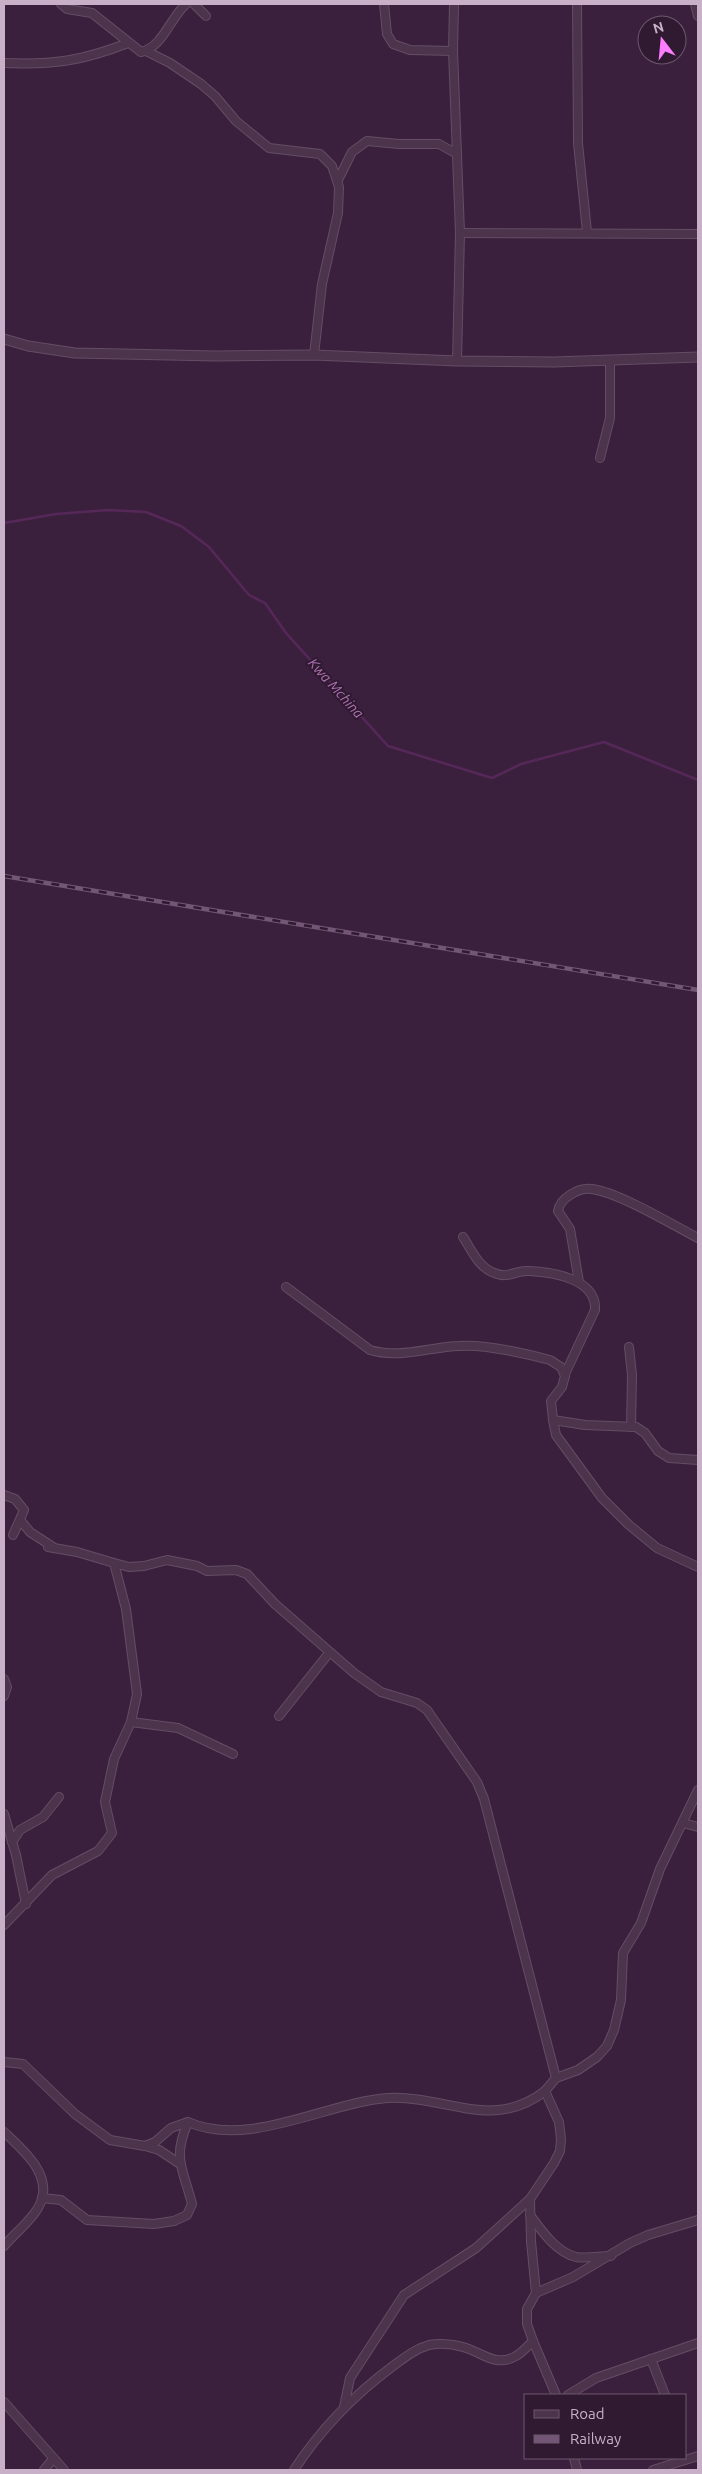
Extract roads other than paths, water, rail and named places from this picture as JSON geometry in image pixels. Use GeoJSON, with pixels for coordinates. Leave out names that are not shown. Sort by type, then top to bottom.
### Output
{"type":"FeatureCollection","features":[{"type":"Feature","properties":{"kind":"street"},"geometry":{"type":"LineString","coordinates":[[61,4],[68,9],[92,13],[138,52],[146,51],[170,63],[201,84],[215,96],[236,121],[269,148],[305,151],[323,156],[332,166],[338,180],[338,213],[322,284],[314,355]]}},
{"type":"Feature","properties":{"kind":"street"},"geometry":{"type":"LineString","coordinates":[[146,51],[161,38],[173,18],[186,4]]}},
{"type":"Feature","properties":{"kind":"street"},"geometry":{"type":"LineString","coordinates":[[194,4],[206,16]]}},
{"type":"Feature","properties":{"kind":"street"},"geometry":{"type":"LineString","coordinates":[[384,4],[387,34],[393,44],[410,50],[453,51]]}},
{"type":"Feature","properties":{"kind":"street"},"geometry":{"type":"LineString","coordinates":[[448,4],[454,20]]}},
{"type":"Feature","properties":{"kind":"street"},"geometry":{"type":"LineString","coordinates":[[454,4],[453,51],[460,234],[457,361]]}},
{"type":"Feature","properties":{"kind":"street"},"geometry":{"type":"LineString","coordinates":[[577,4],[578,143],[586,232]]}},
{"type":"Feature","properties":{"kind":"street"},"geometry":{"type":"LineString","coordinates":[[695,4],[698,16]]}},
{"type":"Feature","properties":{"kind":"street"},"geometry":{"type":"LineString","coordinates":[[4,63],[69,62],[98,55],[128,43]]}},
{"type":"Feature","properties":{"kind":"street"},"geometry":{"type":"LineString","coordinates":[[338,180],[352,152],[367,141],[399,144],[439,144],[457,154]]}},
{"type":"Feature","properties":{"kind":"street"},"geometry":{"type":"LineString","coordinates":[[460,234],[586,232],[698,234]]}},
{"type":"Feature","properties":{"kind":"street"},"geometry":{"type":"LineString","coordinates":[[4,339],[28,346],[75,353],[216,356],[314,355],[457,361],[610,360],[698,357]]}},
{"type":"Feature","properties":{"kind":"street"},"geometry":{"type":"LineString","coordinates":[[600,458],[610,418],[610,360]]}},
{"type":"Feature","properties":{"kind":"street"},"geometry":{"type":"LineString","coordinates":[[579,1282],[570,1229],[558,1210],[565,1200],[577,1191],[587,1189],[601,1192],[632,1204],[698,1238]]}},
{"type":"Feature","properties":{"kind":"street"},"geometry":{"type":"LineString","coordinates":[[463,1237],[479,1262],[492,1272],[505,1276],[531,1271],[568,1277],[579,1282],[592,1295],[595,1310],[565,1374],[562,1387],[551,1400],[556,1435],[602,1498],[628,1525],[657,1548],[698,1567]]}},
{"type":"Feature","properties":{"kind":"street"},"geometry":{"type":"LineString","coordinates":[[286,1287],[370,1350],[383,1354],[399,1354],[445,1347],[472,1346],[550,1360],[561,1368],[565,1374]]}},
{"type":"Feature","properties":{"kind":"street"},"geometry":{"type":"LineString","coordinates":[[629,1348],[632,1376],[631,1427]]}},
{"type":"Feature","properties":{"kind":"street"},"geometry":{"type":"LineString","coordinates":[[553,1420],[585,1425],[631,1427],[643,1431],[658,1451],[669,1458],[698,1460]]}},
{"type":"Feature","properties":{"kind":"street"},"geometry":{"type":"LineString","coordinates":[[4,1495],[15,1499],[22,1505],[24,1510],[21,1521],[13,1534]]}},
{"type":"Feature","properties":{"kind":"street"},"geometry":{"type":"LineString","coordinates":[[21,1521],[30,1532],[51,1547],[129,1567],[144,1566],[167,1560],[207,1571],[236,1570],[247,1574],[275,1604],[330,1653],[382,1692],[416,1703],[427,1710],[477,1782],[484,1799],[556,2078]]}},
{"type":"Feature","properties":{"kind":"street"},"geometry":{"type":"LineString","coordinates":[[4,1925],[52,1875],[98,1851],[112,1833],[106,1802],[114,1759],[131,1722],[137,1694],[136,1672],[126,1609],[114,1563]]}},
{"type":"Feature","properties":{"kind":"street"},"geometry":{"type":"LineString","coordinates":[[279,1716],[330,1653]]}},
{"type":"Feature","properties":{"kind":"street"},"geometry":{"type":"LineString","coordinates":[[4,1679],[7,1687],[4,1696]]}},
{"type":"Feature","properties":{"kind":"street"},"geometry":{"type":"LineString","coordinates":[[131,1722],[178,1728],[233,1754]]}},
{"type":"Feature","properties":{"kind":"street"},"geometry":{"type":"LineString","coordinates":[[145,2146],[155,2142],[171,2128],[188,2122],[204,2129],[244,2128],[291,2122],[388,2098],[437,2103],[483,2112],[510,2108],[532,2101],[545,2091],[556,2078],[578,2070],[597,2057],[607,2046],[614,2030],[621,2000],[623,1953],[641,1923],[660,1869],[698,1790]]}},
{"type":"Feature","properties":{"kind":"street"},"geometry":{"type":"LineString","coordinates":[[12,1842],[20,1830],[44,1817],[59,1797]]}},
{"type":"Feature","properties":{"kind":"street"},"geometry":{"type":"LineString","coordinates":[[4,1814],[26,1904]]}},
{"type":"Feature","properties":{"kind":"street"},"geometry":{"type":"LineString","coordinates":[[683,1824],[698,1827]]}},
{"type":"Feature","properties":{"kind":"street"},"geometry":{"type":"LineString","coordinates":[[4,2062],[24,2064],[75,2114],[110,2140],[159,2150],[180,2164]]}},
{"type":"Feature","properties":{"kind":"street"},"geometry":{"type":"LineString","coordinates":[[344,2407],[350,2378],[404,2295],[476,2248],[530,2199],[560,2150],[559,2122],[545,2091]]}},
{"type":"Feature","properties":{"kind":"street"},"geometry":{"type":"LineString","coordinates":[[42,2198],[61,2200],[87,2220],[154,2224],[174,2221],[187,2215],[192,2204],[180,2164],[179,2142],[188,2122]]}},
{"type":"Feature","properties":{"kind":"street"},"geometry":{"type":"LineString","coordinates":[[4,2132],[40,2171],[43,2179],[42,2198],[38,2208],[4,2246]]}},
{"type":"Feature","properties":{"kind":"street"},"geometry":{"type":"LineString","coordinates":[[530,2199],[536,2293],[527,2309],[527,2324],[556,2394]]}},
{"type":"Feature","properties":{"kind":"street"},"geometry":{"type":"LineString","coordinates":[[530,2215],[542,2231],[565,2252],[576,2257],[611,2256]]}},
{"type":"Feature","properties":{"kind":"street"},"geometry":{"type":"LineString","coordinates":[[536,2293],[573,2277],[630,2243],[648,2235],[698,2220]]}},
{"type":"Feature","properties":{"kind":"street"},"geometry":{"type":"LineString","coordinates":[[294,2470],[344,2407],[368,2384],[412,2352],[429,2345],[446,2344],[463,2347],[490,2360],[502,2361],[516,2357],[533,2341]]}},
{"type":"Feature","properties":{"kind":"street"},"geometry":{"type":"LineString","coordinates":[[570,2394],[596,2378],[698,2343]]}},
{"type":"Feature","properties":{"kind":"street"},"geometry":{"type":"LineString","coordinates":[[651,2359],[665,2394]]}},
{"type":"Feature","properties":{"kind":"street"},"geometry":{"type":"LineString","coordinates":[[4,2402],[64,2470]]}},
{"type":"Feature","properties":{"kind":"street"},"geometry":{"type":"LineString","coordinates":[[687,2453],[689,2459]]}},
{"type":"Feature","properties":{"kind":"street"},"geometry":{"type":"LineString","coordinates":[[654,2470],[698,2456]]}},
{"type":"Feature","properties":{"kind":"street"},"geometry":{"type":"LineString","coordinates":[[44,2470],[53,2458]]}},
{"type":"Feature","properties":{"kind":"waterway","name":"Kwa Mchina"},"geometry":{"type":"LineString","coordinates":[[4,523],[56,514],[108,510],[146,512],[181,526],[209,547],[249,595],[265,603],[286,633],[388,746],[492,778],[521,764],[604,742],[698,780]]}},
{"type":"Feature","properties":{"kind":"railway"},"geometry":{"type":"LineString","coordinates":[[4,876],[698,990]]}}]}
